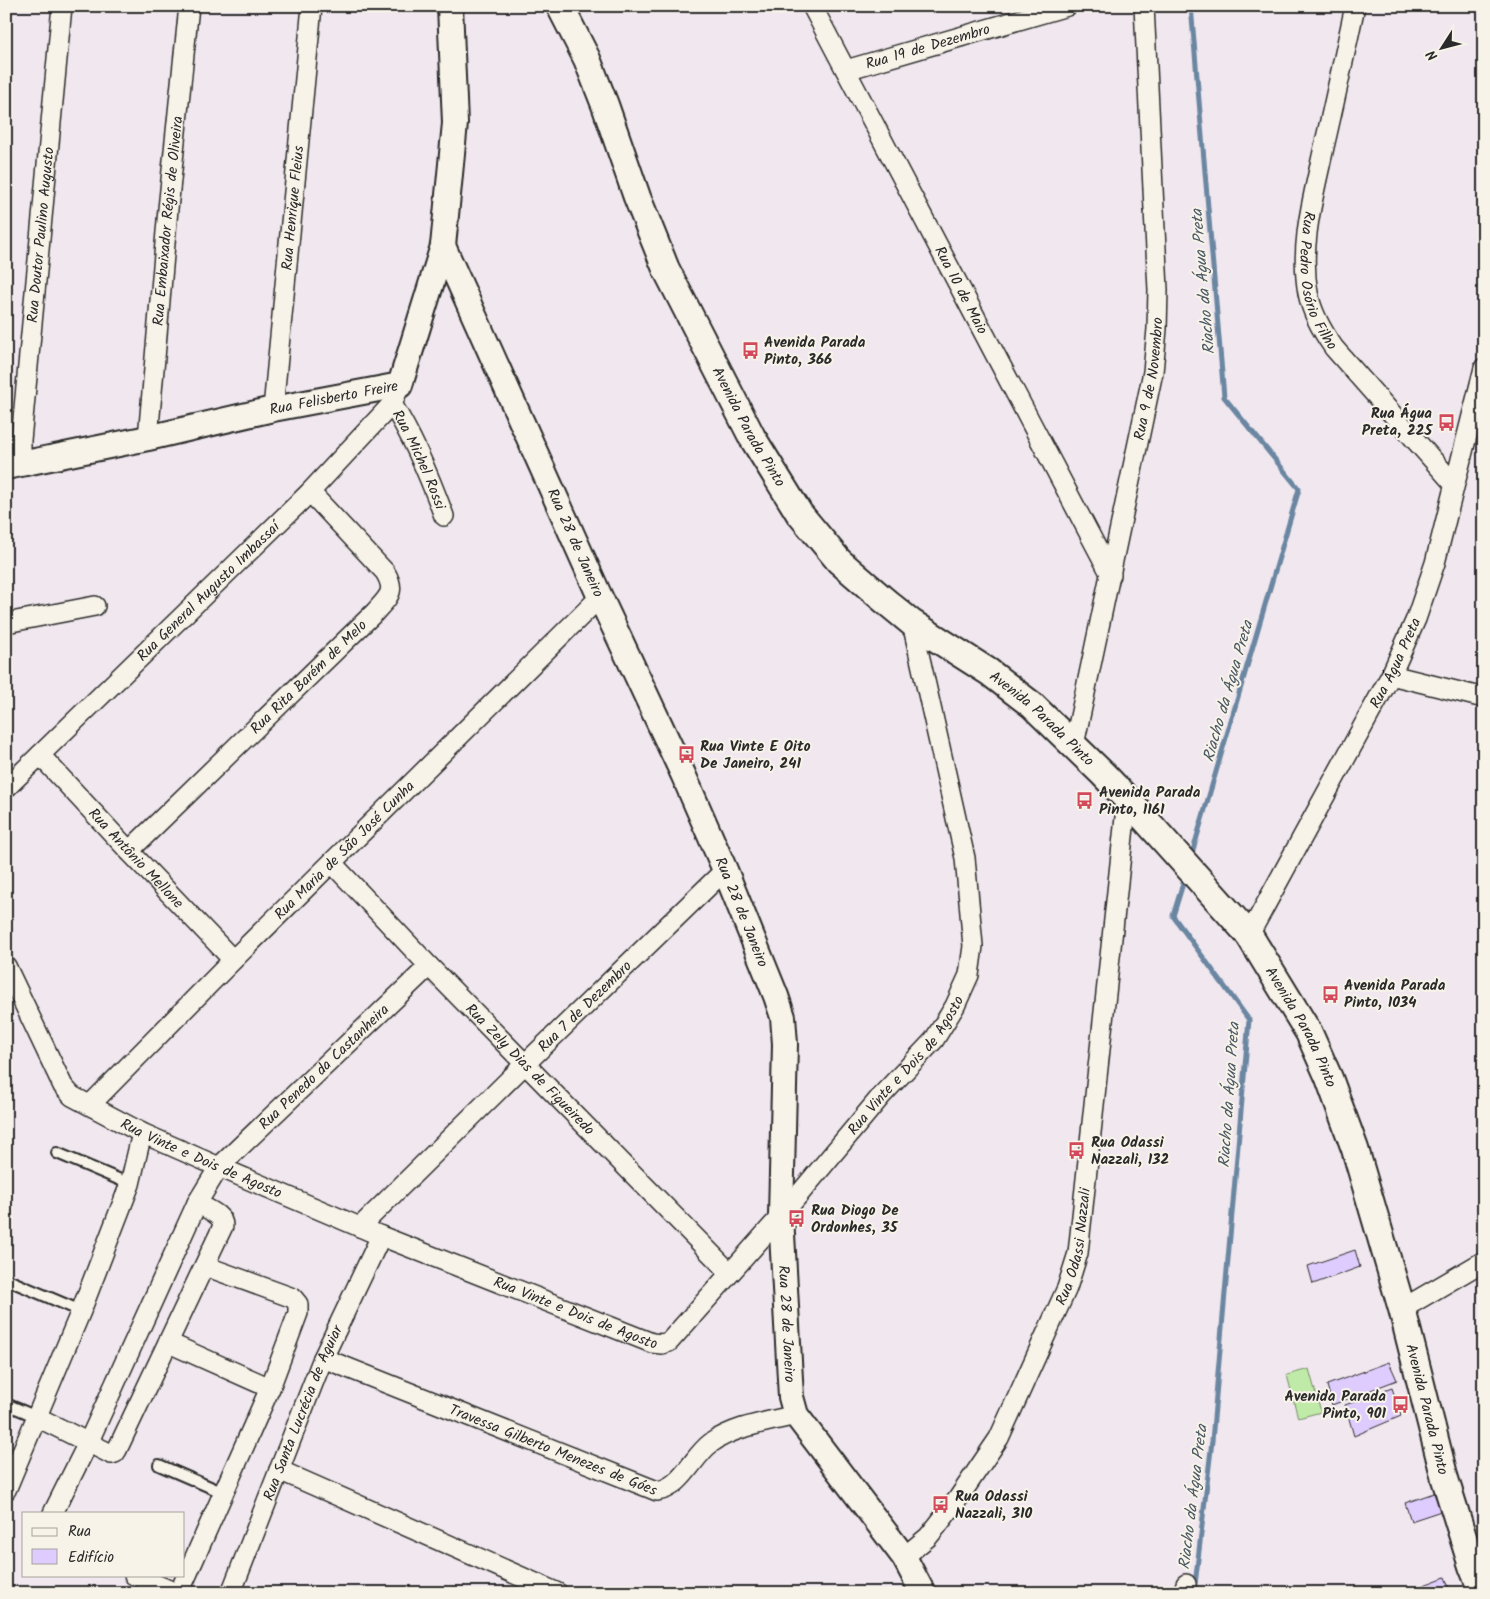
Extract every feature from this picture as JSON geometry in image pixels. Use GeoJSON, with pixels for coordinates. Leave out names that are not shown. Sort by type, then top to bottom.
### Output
{"type":"FeatureCollection","features":[{"type":"Feature","properties":{"kind":"main road","name":"Avenida Parada Pinto"},"geometry":{"type":"LineString","coordinates":[[560,6],[587,59],[598,86],[637,197],[666,269],[752,437],[799,513],[839,561],[912,623],[989,672],[1032,705],[1127,799],[1249,935],[1309,1033],[1329,1078],[1355,1149],[1402,1310],[1445,1479],[1472,1566],[1483,1593]]}},
{"type":"Feature","properties":{"kind":"street","name":"Rua Doutor Paulino Augusto"},"geometry":{"type":"LineString","coordinates":[[13,466],[21,440],[62,6]]}},
{"type":"Feature","properties":{"kind":"street","name":"Rua Embaixador Régis de Oliveira"},"geometry":{"type":"LineString","coordinates":[[148,438],[168,209],[189,6]]}},
{"type":"Feature","properties":{"kind":"street","name":"Rua Henrique Fleius"},"geometry":{"type":"LineString","coordinates":[[273,409],[312,6]]}},
{"type":"Feature","properties":{"kind":"street","name":"Rua Felisberto Freire"},"geometry":{"type":"LineString","coordinates":[[13,466],[148,438],[273,409],[396,394],[443,246],[455,123],[450,6]]}},
{"type":"Feature","properties":{"kind":"street","name":"Rua 10 de Maio"},"geometry":{"type":"LineString","coordinates":[[812,6],[1111,575]]}},
{"type":"Feature","properties":{"kind":"street","name":"Rua 19 de Dezembro"},"geometry":{"type":"LineString","coordinates":[[846,70],[1067,6]]}},
{"type":"Feature","properties":{"kind":"street","name":"Rua 9 de Novembro"},"geometry":{"type":"LineString","coordinates":[[1074,745],[1153,372],[1158,290],[1144,6]]}},
{"type":"Feature","properties":{"kind":"street","name":"Rua Pedro Osório Filho"},"geometry":{"type":"LineString","coordinates":[[1355,6],[1307,226],[1305,266],[1310,303],[1319,325],[1334,348],[1454,484]]}},
{"type":"Feature","properties":{"kind":"street","name":"Rua 28 de Janeiro"},"geometry":{"type":"LineString","coordinates":[[443,246],[600,597],[680,766],[776,996],[783,1017],[785,1044],[781,1216],[791,1397],[796,1415],[904,1557],[923,1593]]}},
{"type":"Feature","properties":{"kind":"street","name":"Rua Água Preta"},"geometry":{"type":"LineString","coordinates":[[1249,935],[1391,675],[1416,619],[1432,572],[1484,368]]}},
{"type":"Feature","properties":{"kind":"street","name":"Rua General Augusto Imbassaí"},"geometry":{"type":"LineString","coordinates":[[6,788],[310,492],[396,394]]}},
{"type":"Feature","properties":{"kind":"street","name":"Rua Michel Rossi"},"geometry":{"type":"LineString","coordinates":[[396,394],[444,516]]}},
{"type":"Feature","properties":{"kind":"street","name":"Rua Rita Barém de Melo"},"geometry":{"type":"LineString","coordinates":[[129,851],[375,612],[388,597],[391,588],[390,581],[385,572],[310,492]]}},
{"type":"Feature","properties":{"kind":"street","name":"Rua Maria de São José Cunha"},"geometry":{"type":"LineString","coordinates":[[90,1105],[233,960],[600,597]]}},
{"type":"Feature","properties":{"kind":"street"},"geometry":{"type":"LineString","coordinates":[[6,624],[95,606]]}},
{"type":"Feature","properties":{"kind":"street","name":"Rua Vinte e Dois de Agosto"},"geometry":{"type":"LineString","coordinates":[[6,966],[63,1086],[72,1096],[142,1133],[360,1227],[652,1344],[669,1342],[781,1216],[882,1095],[934,1040],[955,1006],[969,975],[974,946],[965,858],[912,623]]}},
{"type":"Feature","properties":{"kind":"street"},"geometry":{"type":"LineString","coordinates":[[1391,675],[1484,698]]}},
{"type":"Feature","properties":{"kind":"street","name":"Rua Antônio Mellone"},"geometry":{"type":"LineString","coordinates":[[40,755],[233,960]]}},
{"type":"Feature","properties":{"kind":"street","name":"Rua Odassi Nazzali"},"geometry":{"type":"LineString","coordinates":[[904,1557],[928,1537],[937,1526],[999,1438],[1066,1288],[1078,1253],[1127,799]]}},
{"type":"Feature","properties":{"kind":"street","name":"Rua Zely Dias de Figueiredo"},"geometry":{"type":"LineString","coordinates":[[332,863],[428,966],[730,1273]]}},
{"type":"Feature","properties":{"kind":"street","name":"Rua 7 de Dezembro"},"geometry":{"type":"LineString","coordinates":[[360,1227],[725,870]]}},
{"type":"Feature","properties":{"kind":"street","name":"Rua Penedo da Castanheira"},"geometry":{"type":"LineString","coordinates":[[54,1512],[89,1441],[197,1203],[219,1167],[428,966]]}},
{"type":"Feature","properties":{"kind":"street"},"geometry":{"type":"LineString","coordinates":[[6,1490],[81,1311],[130,1184],[142,1133]]}},
{"type":"Feature","properties":{"kind":"street"},"geometry":{"type":"LineString","coordinates":[[37,1416],[89,1441],[111,1454],[118,1450],[221,1233],[223,1221],[220,1217],[197,1203]]}},
{"type":"Feature","properties":{"kind":"street","name":"Rua Santa Lucrécia de Aguiar"},"geometry":{"type":"LineString","coordinates":[[234,1592],[279,1470],[324,1358],[382,1236]]}},
{"type":"Feature","properties":{"kind":"street"},"geometry":{"type":"LineString","coordinates":[[1402,1310],[1484,1261]]}},
{"type":"Feature","properties":{"kind":"street"},"geometry":{"type":"LineString","coordinates":[[136,1576],[177,1593],[270,1388],[298,1314],[298,1304],[293,1298],[205,1266]]}},
{"type":"Feature","properties":{"kind":"street"},"geometry":{"type":"LineString","coordinates":[[169,1343],[270,1388]]}},
{"type":"Feature","properties":{"kind":"street","name":"Travessa Gilberto Menezes de Góes"},"geometry":{"type":"LineString","coordinates":[[324,1358],[657,1491],[665,1490],[672,1486],[711,1443],[726,1434],[796,1415]]}},
{"type":"Feature","properties":{"kind":"street"},"geometry":{"type":"LineString","coordinates":[[279,1470],[558,1593]]}},
{"type":"Feature","properties":{"kind":"lane"},"geometry":{"type":"LineString","coordinates":[[58,1154],[130,1184]]}},
{"type":"Feature","properties":{"kind":"lane"},"geometry":{"type":"LineString","coordinates":[[8,1280],[81,1311]]}},
{"type":"Feature","properties":{"kind":"lane"},"geometry":{"type":"LineString","coordinates":[[6,1404],[37,1416]]}},
{"type":"Feature","properties":{"kind":"lane"},"geometry":{"type":"LineString","coordinates":[[159,1465],[224,1493]]}},
{"type":"Feature","properties":{"kind":"green space"},"geometry":{"type":"Polygon","coordinates":[[[1309,1369],[1321,1412],[1298,1418],[1287,1375],[1309,1369]]]}},
{"type":"Feature","properties":{"kind":"building"},"geometry":{"type":"Polygon","coordinates":[[[1355,1250],[1360,1267],[1313,1284],[1308,1266],[1355,1250]]]}},
{"type":"Feature","properties":{"kind":"building"},"geometry":{"type":"Polygon","coordinates":[[[1389,1362],[1397,1380],[1332,1405],[1327,1385],[1389,1362]]]}},
{"type":"Feature","properties":{"kind":"building"},"geometry":{"type":"Polygon","coordinates":[[[1392,1388],[1401,1416],[1354,1436],[1345,1405],[1392,1388]]]}},
{"type":"Feature","properties":{"kind":"building"},"geometry":{"type":"Polygon","coordinates":[[[1434,1493],[1441,1511],[1411,1521],[1405,1503],[1434,1493]]]}},
{"type":"Feature","properties":{"kind":"building"},"geometry":{"type":"Polygon","coordinates":[[[1445,1577],[1451,1593],[1403,1593],[1445,1577]]]}},
{"type":"Feature","properties":{"kind":"waterway","name":"Riacho da Água Preta"},"geometry":{"type":"LineString","coordinates":[[1191,6],[1224,397],[1299,489],[1191,857]]}},
{"type":"Feature","properties":{"kind":"waterway","name":"Riacho da Água Preta"},"geometry":{"type":"LineString","coordinates":[[1185,877],[1173,916],[1249,1020],[1212,1441],[1194,1593]]}},
{"type":"Feature","properties":{"kind":"place","name":"Avenida Parada Pinto, 366"},"geometry":{"type":"Point","coordinates":[750,351]}},
{"type":"Feature","properties":{"kind":"place","name":"Rua Água Preta, 225"},"geometry":{"type":"Point","coordinates":[1446,422]}},
{"type":"Feature","properties":{"kind":"place","name":"Rua Vinte E Oito De Janeiro, 241"},"geometry":{"type":"Point","coordinates":[686,755]}},
{"type":"Feature","properties":{"kind":"place","name":"Avenida Parada Pinto, 1161"},"geometry":{"type":"Point","coordinates":[1085,801]}},
{"type":"Feature","properties":{"kind":"place","name":"Avenida Parada Pinto, 1034"},"geometry":{"type":"Point","coordinates":[1330,994]}},
{"type":"Feature","properties":{"kind":"place","name":"Rua Odassi Nazzali, 132"},"geometry":{"type":"Point","coordinates":[1077,1151]}},
{"type":"Feature","properties":{"kind":"place","name":"Rua Diogo De Ordonhes, 35"},"geometry":{"type":"Point","coordinates":[797,1219]}},
{"type":"Feature","properties":{"kind":"place","name":"Avenida Parada Pinto, 901"},"geometry":{"type":"Point","coordinates":[1400,1405]}},
{"type":"Feature","properties":{"kind":"place","name":"Rua Odassi Nazzali, 310"},"geometry":{"type":"Point","coordinates":[941,1505]}}]}
